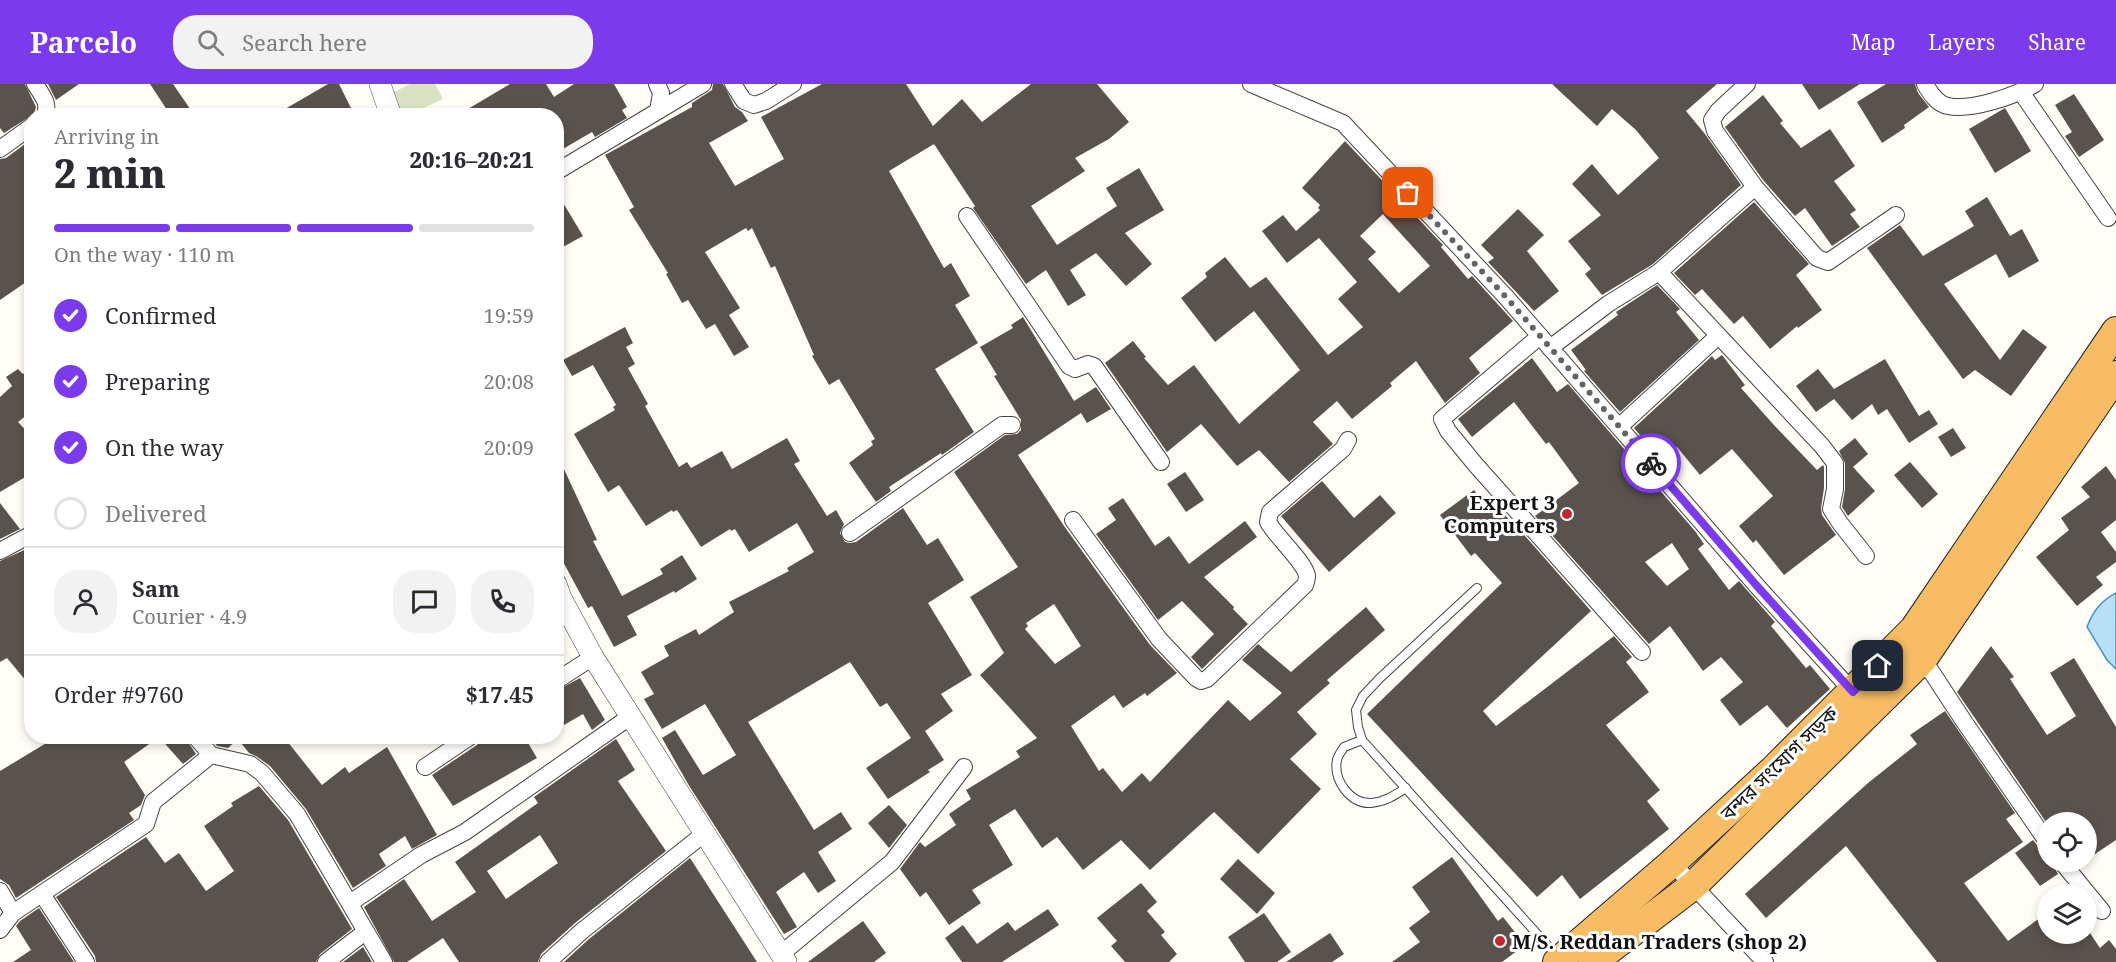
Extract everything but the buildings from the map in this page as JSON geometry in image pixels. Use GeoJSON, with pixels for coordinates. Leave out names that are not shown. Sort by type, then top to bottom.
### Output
{"type":"FeatureCollection","features":[{"type":"Feature","properties":{"kind":"highway","name":"বন্দর সংযোগ সড়ক"},"geometry":{"type":"LineString","coordinates":[[1559,961],[1672,863],[1773,770],[1914,629],[2116,331]]}},
{"type":"Feature","properties":{"kind":"highway","name":"বন্দর সংযোগ সড়ক"},"geometry":{"type":"LineString","coordinates":[[1593,962],[1694,885],[1923,659],[2116,375]]}},
{"type":"Feature","properties":{"kind":"street"},"geometry":{"type":"LineString","coordinates":[[35,84],[46,102],[46,108]]}},
{"type":"Feature","properties":{"kind":"street"},"geometry":{"type":"LineString","coordinates":[[380,84],[388,108]]}},
{"type":"Feature","properties":{"kind":"street"},"geometry":{"type":"LineString","coordinates":[[657,84],[661,93],[658,111]]}},
{"type":"Feature","properties":{"kind":"street"},"geometry":{"type":"LineString","coordinates":[[564,166],[702,84]]}},
{"type":"Feature","properties":{"kind":"street"},"geometry":{"type":"LineString","coordinates":[[733,84],[744,101],[754,105],[766,101],[793,84]]}},
{"type":"Feature","properties":{"kind":"street"},"geometry":{"type":"LineString","coordinates":[[1251,84],[1342,123],[1545,342],[1757,586],[1853,692]]}},
{"type":"Feature","properties":{"kind":"street"},"geometry":{"type":"LineString","coordinates":[[1747,84],[1718,111],[1712,120],[1715,131],[1755,187],[1817,258],[1828,262],[1896,215]]}},
{"type":"Feature","properties":{"kind":"street"},"geometry":{"type":"LineString","coordinates":[[1924,84],[1934,98],[1946,106],[1968,106],[2028,88],[2108,218]]}},
{"type":"Feature","properties":{"kind":"street"},"geometry":{"type":"LineString","coordinates":[[0,149],[24,132]]}},
{"type":"Feature","properties":{"kind":"street"},"geometry":{"type":"LineString","coordinates":[[1642,652],[1475,464],[1448,431],[1442,420],[1451,410],[1545,342],[1659,272],[1755,187]]}},
{"type":"Feature","properties":{"kind":"street"},"geometry":{"type":"LineString","coordinates":[[967,216],[1069,366],[1075,369],[1088,364],[1094,366],[1161,462]]}},
{"type":"Feature","properties":{"kind":"street"},"geometry":{"type":"LineString","coordinates":[[1659,272],[1822,446],[1835,463],[1832,509],[1866,556]]}},
{"type":"Feature","properties":{"kind":"street"},"geometry":{"type":"LineString","coordinates":[[1619,427],[1718,336]]}},
{"type":"Feature","properties":{"kind":"street"},"geometry":{"type":"LineString","coordinates":[[850,533],[1002,425],[1012,425]]}},
{"type":"Feature","properties":{"kind":"street"},"geometry":{"type":"LineString","coordinates":[[1073,520],[1159,639],[1201,681],[1207,679],[1305,585],[1307,577],[1304,569],[1268,522],[1270,512],[1343,449],[1348,440]]}},
{"type":"Feature","properties":{"kind":"street"},"geometry":{"type":"LineString","coordinates":[[0,551],[24,538]]}},
{"type":"Feature","properties":{"kind":"street"},"geometry":{"type":"LineString","coordinates":[[564,604],[593,657],[783,958],[892,862],[964,767]]}},
{"type":"Feature","properties":{"kind":"street"},"geometry":{"type":"LineString","coordinates":[[564,676],[593,657]]}},
{"type":"Feature","properties":{"kind":"street"},"geometry":{"type":"LineString","coordinates":[[1923,659],[2037,827]]}},
{"type":"Feature","properties":{"kind":"street"},"geometry":{"type":"LineString","coordinates":[[350,903],[421,855],[465,832],[631,716]]}},
{"type":"Feature","properties":{"kind":"street"},"geometry":{"type":"LineString","coordinates":[[202,744],[211,755],[250,764],[262,773],[297,814],[384,962]]}},
{"type":"Feature","properties":{"kind":"street"},"geometry":{"type":"LineString","coordinates":[[425,767],[459,744]]}},
{"type":"Feature","properties":{"kind":"street"},"geometry":{"type":"LineString","coordinates":[[0,930],[13,913],[146,824],[153,802],[211,755]]}},
{"type":"Feature","properties":{"kind":"street"},"geometry":{"type":"LineString","coordinates":[[548,962],[582,931],[705,833]]}},
{"type":"Feature","properties":{"kind":"street"},"geometry":{"type":"LineString","coordinates":[[1672,863],[1765,962]]}},
{"type":"Feature","properties":{"kind":"street"},"geometry":{"type":"LineString","coordinates":[[2070,872],[2102,911]]}},
{"type":"Feature","properties":{"kind":"street"},"geometry":{"type":"LineString","coordinates":[[0,891],[13,913]]}},
{"type":"Feature","properties":{"kind":"street"},"geometry":{"type":"LineString","coordinates":[[42,894],[86,962]]}},
{"type":"Feature","properties":{"kind":"street"},"geometry":{"type":"LineString","coordinates":[[326,962],[365,932]]}},
{"type":"Feature","properties":{"kind":"lane"},"geometry":{"type":"LineString","coordinates":[[1477,588],[1363,696],[1356,710],[1358,727],[1362,740],[1559,961]]}},
{"type":"Feature","properties":{"kind":"lane"},"geometry":{"type":"LineString","coordinates":[[1362,740],[1344,747],[1337,760],[1338,777],[1348,795],[1369,803],[1386,800],[1406,788]]}},
{"type":"Feature","properties":{"kind":"green space"},"geometry":{"type":"Polygon","coordinates":[[[410,84],[435,84],[443,99],[424,108],[400,108],[392,93],[410,84]]]}},
{"type":"Feature","properties":{"kind":"water"},"geometry":{"type":"Polygon","coordinates":[[[2116,593],[2116,669],[2107,660],[2087,627],[2098,607],[2116,593]]]}},
{"type":"Feature","properties":{"kind":"way so far"},"geometry":{"type":"LineString","coordinates":[[1408,193],[1506,297],[1651,463]]}},
{"type":"Feature","properties":{"kind":"place","name":"Expert 3 Computers"},"geometry":{"type":"Point","coordinates":[1567,514]}},
{"type":"Feature","properties":{"kind":"place","name":"M/S. Reddan Traders (shop 2)"},"geometry":{"type":"Point","coordinates":[1500,941]}},
{"type":"Feature","properties":{"kind":"route"},"geometry":{"type":"LineString","coordinates":[[1651,463],[1757,586],[1853,692],[1878,666]]}}]}
